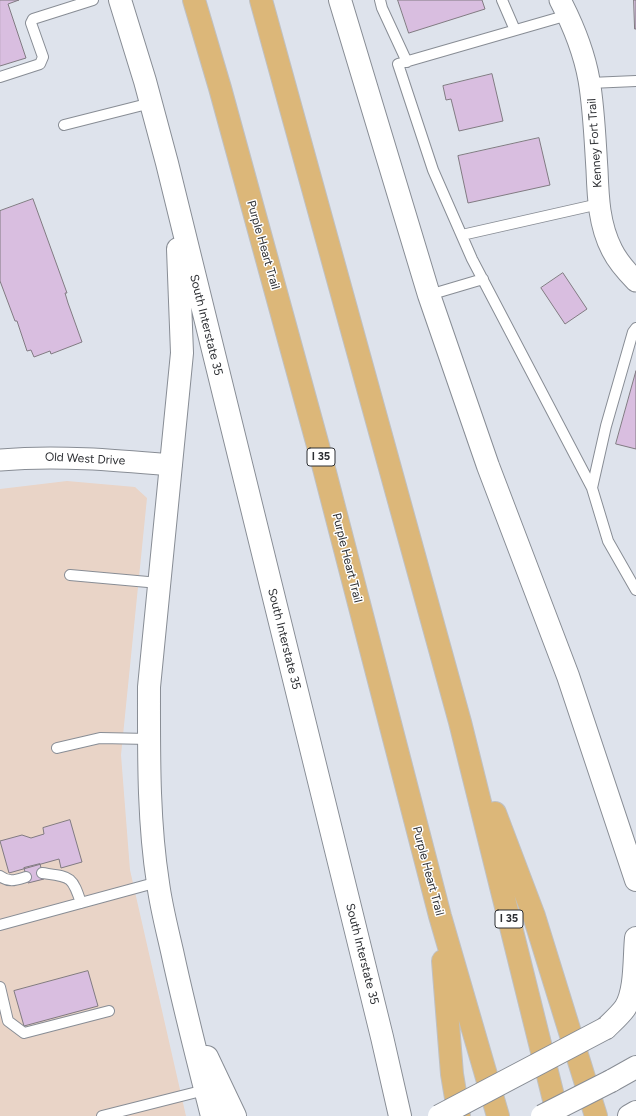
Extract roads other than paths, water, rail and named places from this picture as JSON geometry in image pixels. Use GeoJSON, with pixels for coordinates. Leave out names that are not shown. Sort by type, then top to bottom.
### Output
{"type":"FeatureCollection","features":[{"type":"Feature","properties":{"kind":"highway","name":"Purple Heart Trail"},"geometry":{"type":"LineString","coordinates":[[194,0],[220,88],[314,431],[440,916],[498,1116]]}},
{"type":"Feature","properties":{"kind":"highway","name":"I 35"},"geometry":{"type":"LineString","coordinates":[[261,0],[460,722],[558,1116]]}},
{"type":"Feature","properties":{"kind":"highway"},"geometry":{"type":"LineString","coordinates":[[460,722],[534,916],[596,1116]]}},
{"type":"Feature","properties":{"kind":"highway"},"geometry":{"type":"LineString","coordinates":[[440,916],[452,1074],[459,1116]]}},
{"type":"Feature","properties":{"kind":"main road","name":"South Interstate 35"},"geometry":{"type":"LineString","coordinates":[[120,0],[151,103],[167,163],[382,1037],[400,1116]]}},
{"type":"Feature","properties":{"kind":"main road"},"geometry":{"type":"LineString","coordinates":[[340,0],[429,295],[488,466],[568,676],[636,880]]}},
{"type":"Feature","properties":{"kind":"main road","name":"South Interstate 35"},"geometry":{"type":"LineString","coordinates":[[167,163],[178,243],[182,353],[150,687],[149,739],[151,821],[158,882],[184,1008],[212,1116]]}},
{"type":"Feature","properties":{"kind":"main road"},"geometry":{"type":"LineString","coordinates":[[439,1116],[606,1028],[625,1008],[634,983],[636,938]]}},
{"type":"Feature","properties":{"kind":"main road"},"geometry":{"type":"LineString","coordinates":[[184,1008],[235,1116]]}},
{"type":"Feature","properties":{"kind":"main road"},"geometry":{"type":"LineString","coordinates":[[542,1116],[636,1067]]}},
{"type":"Feature","properties":{"kind":"main road"},"geometry":{"type":"LineString","coordinates":[[629,1116],[636,1112]]}},
{"type":"Feature","properties":{"kind":"street","name":"Kenney Fort Trail"},"geometry":{"type":"LineString","coordinates":[[564,7],[581,47],[590,83],[599,204],[604,228],[612,250],[636,282]]}},
{"type":"Feature","properties":{"kind":"street","name":"Old West Drive"},"geometry":{"type":"LineString","coordinates":[[0,460],[32,457],[80,458],[171,464]]}},
{"type":"Feature","properties":{"kind":"lane"},"geometry":{"type":"LineString","coordinates":[[0,77],[40,64],[42,61],[43,57],[31,23],[33,19],[93,0]]}},
{"type":"Feature","properties":{"kind":"lane"},"geometry":{"type":"LineString","coordinates":[[380,0],[382,8],[407,62]]}},
{"type":"Feature","properties":{"kind":"lane"},"geometry":{"type":"LineString","coordinates":[[502,0],[515,30]]}},
{"type":"Feature","properties":{"kind":"lane"},"geometry":{"type":"LineString","coordinates":[[564,7],[515,30],[398,64],[433,170],[472,259],[592,488],[608,541],[636,590]]}},
{"type":"Feature","properties":{"kind":"lane"},"geometry":{"type":"LineString","coordinates":[[590,83],[636,81]]}},
{"type":"Feature","properties":{"kind":"lane"},"geometry":{"type":"LineString","coordinates":[[64,125],[151,103]]}},
{"type":"Feature","properties":{"kind":"lane"},"geometry":{"type":"LineString","coordinates":[[462,235],[599,204]]}},
{"type":"Feature","properties":{"kind":"lane"},"geometry":{"type":"LineString","coordinates":[[429,295],[483,279]]}},
{"type":"Feature","properties":{"kind":"lane"},"geometry":{"type":"LineString","coordinates":[[592,488],[606,426],[633,332],[636,328]]}},
{"type":"Feature","properties":{"kind":"lane"},"geometry":{"type":"LineString","coordinates":[[70,575],[159,583]]}},
{"type":"Feature","properties":{"kind":"lane"},"geometry":{"type":"LineString","coordinates":[[57,748],[100,738],[149,739]]}},
{"type":"Feature","properties":{"kind":"lane"},"geometry":{"type":"LineString","coordinates":[[42,873],[66,877],[75,885],[81,903]]}},
{"type":"Feature","properties":{"kind":"lane"},"geometry":{"type":"LineString","coordinates":[[0,876],[5,880],[16,880],[26,877]]}},
{"type":"Feature","properties":{"kind":"lane"},"geometry":{"type":"LineString","coordinates":[[0,925],[158,882]]}},
{"type":"Feature","properties":{"kind":"lane"},"geometry":{"type":"LineString","coordinates":[[0,987],[8,1020],[24,1033],[109,1011]]}},
{"type":"Feature","properties":{"kind":"lane"},"geometry":{"type":"LineString","coordinates":[[102,1116],[128,1112],[205,1090]]}}]}
